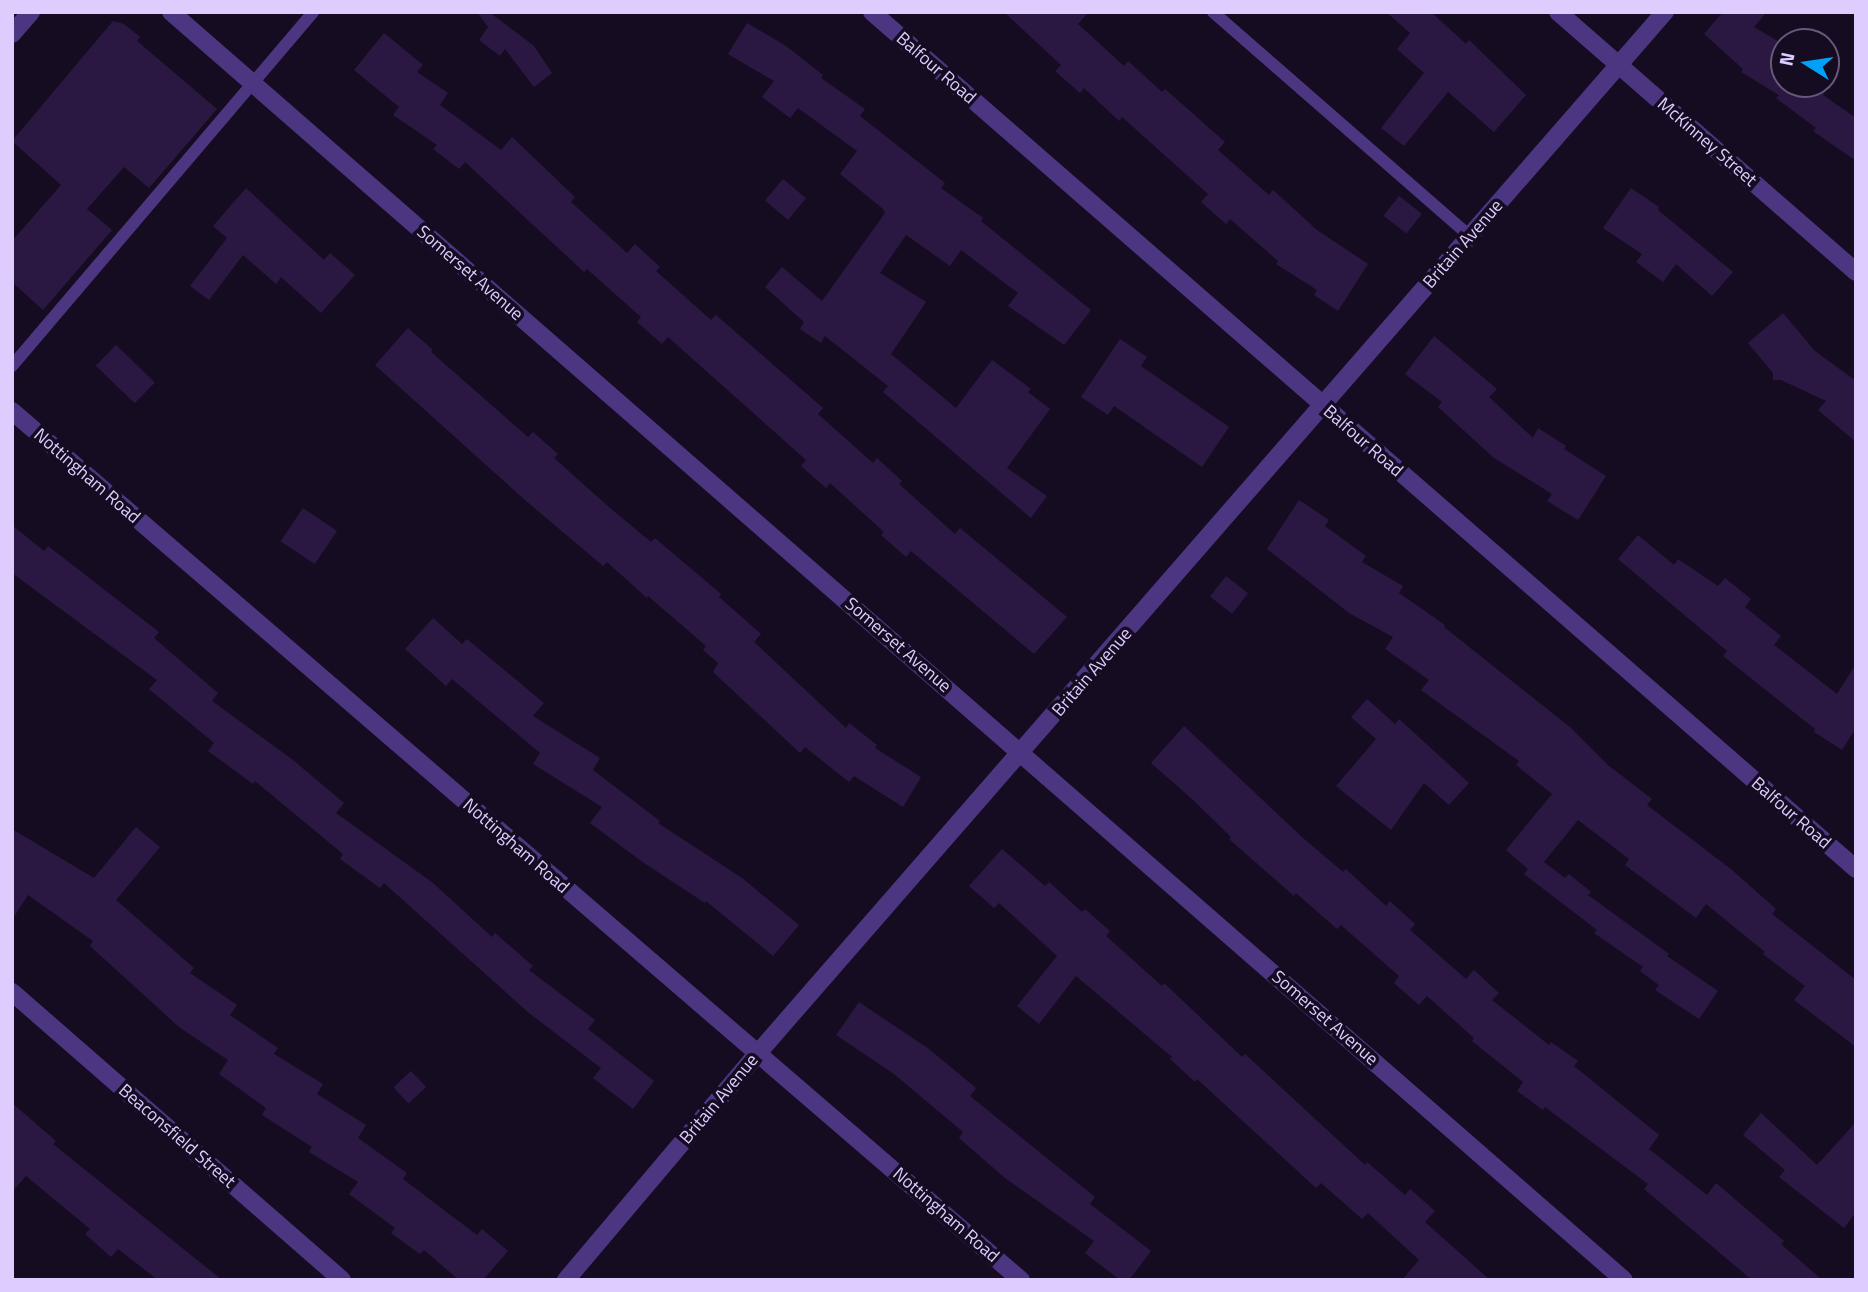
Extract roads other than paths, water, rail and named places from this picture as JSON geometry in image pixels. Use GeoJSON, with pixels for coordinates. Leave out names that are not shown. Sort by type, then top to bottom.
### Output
{"type":"FeatureCollection","features":[{"type":"Feature","properties":{"kind":"street"},"geometry":{"type":"LineString","coordinates":[[12,34],[31,12]]}},
{"type":"Feature","properties":{"kind":"street","name":"Somerset Avenue"},"geometry":{"type":"LineString","coordinates":[[171,12],[1624,1280]]}},
{"type":"Feature","properties":{"kind":"street","name":"Balfour Road"},"geometry":{"type":"LineString","coordinates":[[872,12],[1856,869]]}},
{"type":"Feature","properties":{"kind":"street","name":"McKinney Street"},"geometry":{"type":"LineString","coordinates":[[1558,12],[1856,272]]}},
{"type":"Feature","properties":{"kind":"street","name":"Britain Avenue"},"geometry":{"type":"LineString","coordinates":[[566,1280],[758,1053],[1022,754],[1665,12]]}},
{"type":"Feature","properties":{"kind":"street","name":"Nottingham Road"},"geometry":{"type":"LineString","coordinates":[[12,411],[1021,1280]]}},
{"type":"Feature","properties":{"kind":"street","name":"Beaconsfield Street"},"geometry":{"type":"LineString","coordinates":[[12,992],[342,1280]]}},
{"type":"Feature","properties":{"kind":"lane"},"geometry":{"type":"LineString","coordinates":[[12,366],[313,12]]}},
{"type":"Feature","properties":{"kind":"lane"},"geometry":{"type":"LineString","coordinates":[[1213,12],[1470,236]]}}]}
